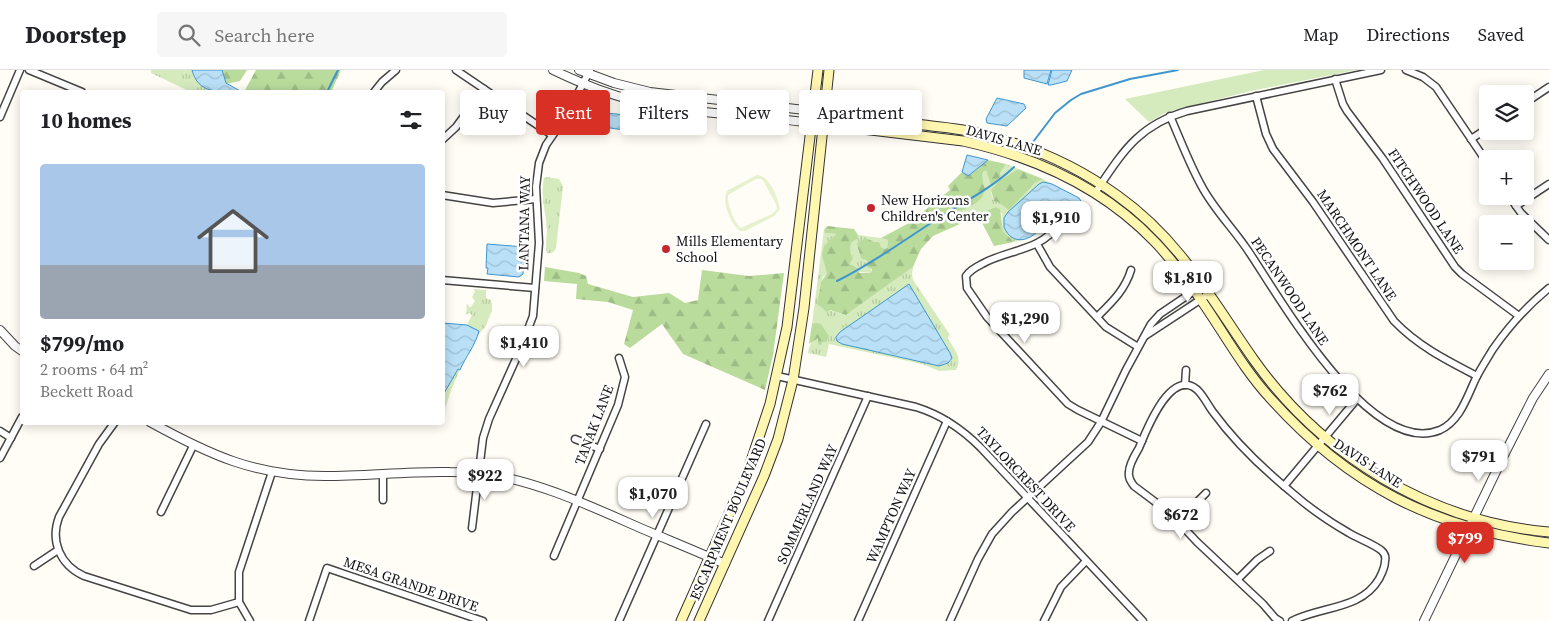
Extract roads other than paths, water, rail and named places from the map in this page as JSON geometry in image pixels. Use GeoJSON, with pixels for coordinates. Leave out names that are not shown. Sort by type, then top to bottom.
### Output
{"type":"FeatureCollection","features":[{"type":"Feature","properties":{"kind":"main road","name":"ESCARPMENT BOULEVARD"},"geometry":{"type":"LineString","coordinates":[[816,90],[818,70]]}},
{"type":"Feature","properties":{"kind":"main road","name":"ESCARPMENT BOULEVARD"},"geometry":{"type":"LineString","coordinates":[[827,90],[829,70]]}},
{"type":"Feature","properties":{"kind":"main road","name":"DAVIS LANE"},"geometry":{"type":"LineString","coordinates":[[922,125],[965,130],[1014,142],[1054,158],[1101,184],[1131,206],[1156,228],[1186,261],[1272,385],[1296,411],[1356,462],[1402,489],[1452,511],[1474,518],[1549,532]]}},
{"type":"Feature","properties":{"kind":"main road","name":"ESCARPMENT BOULEVARD"},"geometry":{"type":"LineString","coordinates":[[681,621],[747,472],[760,436],[777,376],[787,327],[811,135]]}},
{"type":"Feature","properties":{"kind":"main road","name":"ESCARPMENT BOULEVARD"},"geometry":{"type":"LineString","coordinates":[[699,621],[764,476],[793,380],[804,308],[822,135]]}},
{"type":"Feature","properties":{"kind":"main road","name":"DAVIS LANE"},"geometry":{"type":"LineString","coordinates":[[914,135],[963,141],[1016,155],[1058,172],[1095,193],[1154,241],[1194,291],[1262,390],[1318,447],[1351,472],[1378,489],[1434,516],[1491,534],[1549,543]]}},
{"type":"Feature","properties":{"kind":"street"},"geometry":{"type":"LineString","coordinates":[[0,117],[20,70]]}},
{"type":"Feature","properties":{"kind":"street"},"geometry":{"type":"LineString","coordinates":[[28,70],[77,90]]}},
{"type":"Feature","properties":{"kind":"street"},"geometry":{"type":"LineString","coordinates":[[376,90],[396,70]]}},
{"type":"Feature","properties":{"kind":"street"},"geometry":{"type":"LineString","coordinates":[[456,70],[536,124]]}},
{"type":"Feature","properties":{"kind":"street","name":"DAVIS LANE"},"geometry":{"type":"LineString","coordinates":[[553,70],[583,84],[619,97],[661,106],[799,122]]}},
{"type":"Feature","properties":{"kind":"street","name":"DAVIS LANE"},"geometry":{"type":"LineString","coordinates":[[579,70],[589,72],[614,83],[658,93],[799,109]]}},
{"type":"Feature","properties":{"kind":"street"},"geometry":{"type":"LineString","coordinates":[[1095,193],[1132,141],[1149,128],[1170,116],[1381,70]]}},
{"type":"Feature","properties":{"kind":"street"},"geometry":{"type":"LineString","coordinates":[[1406,70],[1423,77],[1436,88],[1479,151]]}},
{"type":"Feature","properties":{"kind":"street","name":"LANTANA WAY"},"geometry":{"type":"LineString","coordinates":[[580,90],[589,72]]}},
{"type":"Feature","properties":{"kind":"street","name":"FITCHWOOD LANE"},"geometry":{"type":"LineString","coordinates":[[1335,79],[1347,111],[1383,159],[1455,266],[1462,274],[1519,316]]}},
{"type":"Feature","properties":{"kind":"street"},"geometry":{"type":"LineString","coordinates":[[1534,97],[1549,87]]}},
{"type":"Feature","properties":{"kind":"street"},"geometry":{"type":"LineString","coordinates":[[445,137],[456,127],[484,89]]}},
{"type":"Feature","properties":{"kind":"street","name":"MARCHMONT LANE"},"geometry":{"type":"LineString","coordinates":[[1256,96],[1266,134],[1273,149],[1313,202],[1394,321],[1427,349],[1477,376]]}},
{"type":"Feature","properties":{"kind":"street","name":"PECANWOOD LANE"},"geometry":{"type":"LineString","coordinates":[[1170,116],[1195,174],[1208,197],[1325,364],[1357,399],[1382,418],[1405,430],[1418,433],[1433,432],[1447,426],[1457,415],[1477,376]]}},
{"type":"Feature","properties":{"kind":"street"},"geometry":{"type":"LineString","coordinates":[[1471,139],[1479,134]]}},
{"type":"Feature","properties":{"kind":"street","name":"LANTANA WAY"},"geometry":{"type":"LineString","coordinates":[[472,528],[481,448],[486,428],[531,323],[539,244],[536,179],[542,152],[552,135]]}},
{"type":"Feature","properties":{"kind":"street"},"geometry":{"type":"LineString","coordinates":[[1549,184],[1516,206],[1526,219],[1549,240]]}},
{"type":"Feature","properties":{"kind":"street"},"geometry":{"type":"LineString","coordinates":[[445,195],[493,203],[536,199]]}},
{"type":"Feature","properties":{"kind":"street"},"geometry":{"type":"LineString","coordinates":[[1058,225],[1053,232],[1037,244],[983,263],[968,273],[966,285],[977,304],[998,330],[1063,399],[1078,410],[1142,441]]}},
{"type":"Feature","properties":{"kind":"street"},"geometry":{"type":"LineString","coordinates":[[1037,244],[1050,267],[1109,330],[1138,347]]}},
{"type":"Feature","properties":{"kind":"street"},"geometry":{"type":"LineString","coordinates":[[1097,317],[1120,294],[1131,270]]}},
{"type":"Feature","properties":{"kind":"street"},"geometry":{"type":"LineString","coordinates":[[445,280],[535,288]]}},
{"type":"Feature","properties":{"kind":"street"},"geometry":{"type":"LineString","coordinates":[[950,621],[988,540],[1002,522],[1088,442],[1101,422],[1138,347],[1155,319],[1203,285]]}},
{"type":"Feature","properties":{"kind":"street"},"geometry":{"type":"LineString","coordinates":[[1477,376],[1499,340],[1519,316],[1549,288]]}},
{"type":"Feature","properties":{"kind":"street"},"geometry":{"type":"LineString","coordinates":[[1144,337],[1210,294]]}},
{"type":"Feature","properties":{"kind":"street"},"geometry":{"type":"LineString","coordinates":[[0,330],[20,350]]}},
{"type":"Feature","properties":{"kind":"street","name":"TANAK LANE"},"geometry":{"type":"LineString","coordinates":[[554,556],[623,390],[625,377],[620,358]]}},
{"type":"Feature","properties":{"kind":"street"},"geometry":{"type":"LineString","coordinates":[[1185,385],[1186,370]]}},
{"type":"Feature","properties":{"kind":"street"},"geometry":{"type":"LineString","coordinates":[[1424,621],[1528,409],[1549,374]]}},
{"type":"Feature","properties":{"kind":"street","name":"TAYLORCREST DRIVE"},"geometry":{"type":"LineString","coordinates":[[777,376],[916,407],[947,421],[970,436],[1142,621]]}},
{"type":"Feature","properties":{"kind":"street"},"geometry":{"type":"LineString","coordinates":[[1280,621],[1274,618],[1263,604],[1202,547],[1158,502],[1134,486],[1129,478],[1129,468],[1162,402],[1175,389],[1185,385],[1193,386],[1236,439],[1265,470],[1312,509],[1334,524],[1379,549],[1385,557],[1384,569],[1377,582],[1361,597],[1349,603],[1306,614],[1292,621]]}},
{"type":"Feature","properties":{"kind":"street","name":"SOMMERLAND WAY"},"geometry":{"type":"LineString","coordinates":[[768,621],[868,396]]}},
{"type":"Feature","properties":{"kind":"street"},"geometry":{"type":"LineString","coordinates":[[1284,486],[1357,399]]}},
{"type":"Feature","properties":{"kind":"street"},"geometry":{"type":"LineString","coordinates":[[0,458],[20,421]]}},
{"type":"Feature","properties":{"kind":"street","name":"WAMPTON WAY"},"geometry":{"type":"LineString","coordinates":[[858,621],[947,421]]}},
{"type":"Feature","properties":{"kind":"street"},"geometry":{"type":"LineString","coordinates":[[619,621],[706,424]]}},
{"type":"Feature","properties":{"kind":"street"},"geometry":{"type":"LineString","coordinates":[[113,425],[96,448],[59,517],[55,534],[58,550],[67,564],[79,574],[187,609],[210,610],[239,602]]}},
{"type":"Feature","properties":{"kind":"street"},"geometry":{"type":"LineString","coordinates":[[156,425],[194,446],[238,464],[272,472],[325,476],[478,472],[538,485],[578,500],[725,564]]}},
{"type":"Feature","properties":{"kind":"street"},"geometry":{"type":"LineString","coordinates":[[0,431],[11,438]]}},
{"type":"Feature","properties":{"kind":"street"},"geometry":{"type":"LineString","coordinates":[[576,439],[600,449]]}},
{"type":"Feature","properties":{"kind":"street"},"geometry":{"type":"LineString","coordinates":[[161,512],[194,446]]}},
{"type":"Feature","properties":{"kind":"street"},"geometry":{"type":"LineString","coordinates":[[250,621],[239,602],[239,572],[272,472]]}},
{"type":"Feature","properties":{"kind":"street"},"geometry":{"type":"LineString","coordinates":[[383,474],[383,500]]}},
{"type":"Feature","properties":{"kind":"street"},"geometry":{"type":"LineString","coordinates":[[1178,521],[1206,493]]}},
{"type":"Feature","properties":{"kind":"street"},"geometry":{"type":"LineString","coordinates":[[34,566],[58,550]]}},
{"type":"Feature","properties":{"kind":"street"},"geometry":{"type":"LineString","coordinates":[[1238,580],[1257,560],[1270,551]]}},
{"type":"Feature","properties":{"kind":"street"},"geometry":{"type":"LineString","coordinates":[[1044,621],[1061,587],[1086,561]]}},
{"type":"Feature","properties":{"kind":"street","name":"MESA GRANDE DRIVE"},"geometry":{"type":"LineString","coordinates":[[310,621],[327,568],[483,621]]}},
{"type":"Feature","properties":{"kind":"water"},"geometry":{"type":"Polygon","coordinates":[[[192,70],[222,70],[226,83],[238,90],[210,90],[199,84],[192,70]]]}},
{"type":"Feature","properties":{"kind":"water"},"geometry":{"type":"Polygon","coordinates":[[[1024,70],[1051,70],[1047,84],[1024,78],[1024,70]]]}},
{"type":"Feature","properties":{"kind":"water"},"geometry":{"type":"Polygon","coordinates":[[[1052,70],[1072,70],[1067,81],[1048,85],[1052,70]]]}},
{"type":"Feature","properties":{"kind":"water"},"geometry":{"type":"Polygon","coordinates":[[[997,98],[1024,104],[1026,108],[1007,126],[987,123],[986,119],[997,98]]]}},
{"type":"Feature","properties":{"kind":"water"},"geometry":{"type":"Polygon","coordinates":[[[610,113],[620,114],[620,129],[610,128],[610,113]]]}},
{"type":"Feature","properties":{"kind":"water"},"geometry":{"type":"Polygon","coordinates":[[[967,155],[988,160],[968,176],[962,172],[967,155]]]}},
{"type":"Feature","properties":{"kind":"water"},"geometry":{"type":"Polygon","coordinates":[[[1043,182],[1052,184],[1079,198],[1081,201],[1078,207],[1070,211],[1056,211],[1045,214],[1042,226],[1028,238],[1022,240],[1012,237],[1004,227],[1004,218],[1008,212],[1043,182]]]}},
{"type":"Feature","properties":{"kind":"water"},"geometry":{"type":"Polygon","coordinates":[[[487,244],[525,247],[523,274],[519,277],[487,274],[487,244]]]}},
{"type":"Feature","properties":{"kind":"water"},"geometry":{"type":"Polygon","coordinates":[[[909,284],[950,353],[952,358],[948,363],[939,366],[842,344],[837,341],[836,337],[840,332],[909,284]]]}},
{"type":"Feature","properties":{"kind":"water"},"geometry":{"type":"Polygon","coordinates":[[[445,323],[467,325],[479,331],[460,370],[458,369],[445,392],[445,323]]]}},
{"type":"Feature","properties":{"kind":"waterway"},"geometry":{"type":"LineString","coordinates":[[328,90],[338,70]]}},
{"type":"Feature","properties":{"kind":"waterway"},"geometry":{"type":"LineString","coordinates":[[1033,142],[1055,113],[1081,94],[1130,79],[1178,70]]}},
{"type":"Feature","properties":{"kind":"waterway"},"geometry":{"type":"LineString","coordinates":[[837,281],[873,261],[985,190],[1014,167]]}},
{"type":"Feature","properties":{"kind":"place","name":"New Horizons Children's Center"},"geometry":{"type":"Point","coordinates":[871,208]}},
{"type":"Feature","properties":{"kind":"place","name":"Mills Elementary School"},"geometry":{"type":"Point","coordinates":[666,249]}}]}
